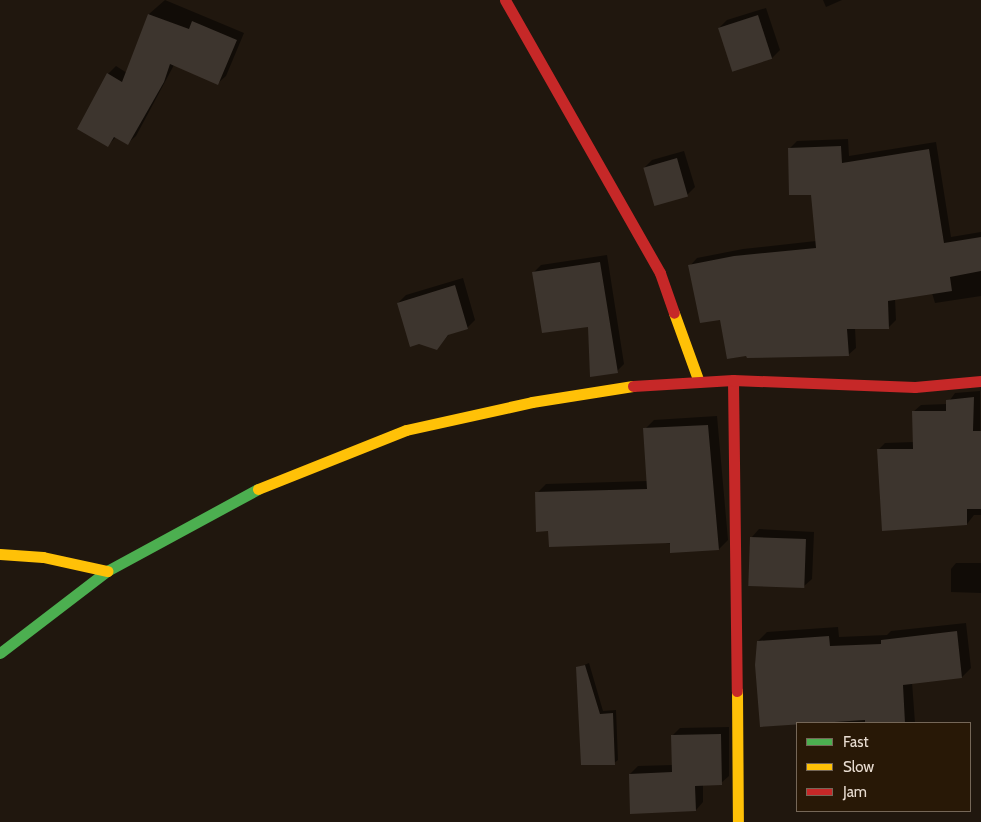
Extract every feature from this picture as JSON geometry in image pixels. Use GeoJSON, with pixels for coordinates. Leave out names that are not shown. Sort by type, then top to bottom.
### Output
{"type":"FeatureCollection","features":[{"type":"Feature","properties":{"kind":"street"},"geometry":{"type":"LineString","coordinates":[[505,0],[660,273],[699,382]]}},
{"type":"Feature","properties":{"kind":"street"},"geometry":{"type":"LineString","coordinates":[[733,380],[738,822]]}},
{"type":"Feature","properties":{"kind":"street"},"geometry":{"type":"LineString","coordinates":[[0,653],[107,571],[257,490],[406,430],[569,396],[633,386],[733,380],[915,387],[981,381]]}},
{"type":"Feature","properties":{"kind":"street"},"geometry":{"type":"LineString","coordinates":[[0,554],[43,557],[107,571]]}},
{"type":"Feature","properties":{"kind":"building"},"geometry":{"type":"Polygon","coordinates":[[[148,14],[189,29],[192,21],[237,40],[218,85],[170,64],[164,82],[128,145],[114,137],[108,147],[77,129],[107,73],[122,82],[148,14]]]}},
{"type":"Feature","properties":{"kind":"building"},"geometry":{"type":"Polygon","coordinates":[[[758,15],[772,59],[732,72],[718,28],[758,15]]]}},
{"type":"Feature","properties":{"kind":"building"},"geometry":{"type":"Polygon","coordinates":[[[841,146],[842,163],[929,149],[944,243],[981,237],[981,271],[950,277],[952,291],[888,301],[889,329],[847,329],[849,356],[747,358],[746,356],[727,359],[720,320],[700,323],[688,265],[734,256],[816,248],[811,195],[789,195],[788,148],[841,146]]]}},
{"type":"Feature","properties":{"kind":"building"},"geometry":{"type":"Polygon","coordinates":[[[677,158],[688,196],[654,206],[643,168],[677,158]]]}},
{"type":"Feature","properties":{"kind":"building"},"geometry":{"type":"Polygon","coordinates":[[[600,262],[618,373],[590,377],[588,327],[542,333],[532,272],[600,262]]]}},
{"type":"Feature","properties":{"kind":"building"},"geometry":{"type":"Polygon","coordinates":[[[455,285],[468,329],[448,335],[437,350],[419,344],[410,347],[397,303],[455,285]]]}},
{"type":"Feature","properties":{"kind":"building"},"geometry":{"type":"Polygon","coordinates":[[[974,397],[973,431],[981,431],[981,509],[967,509],[967,525],[882,531],[877,449],[913,449],[912,411],[946,411],[946,400],[974,397]]]}},
{"type":"Feature","properties":{"kind":"building"},"geometry":{"type":"Polygon","coordinates":[[[708,425],[719,550],[670,553],[670,543],[549,547],[548,531],[536,532],[535,492],[647,489],[643,428],[708,425]]]}},
{"type":"Feature","properties":{"kind":"building"},"geometry":{"type":"Polygon","coordinates":[[[750,537],[806,539],[804,588],[748,586],[750,537]]]}},
{"type":"Feature","properties":{"kind":"building"},"geometry":{"type":"Polygon","coordinates":[[[957,631],[962,678],[903,685],[905,722],[865,722],[865,720],[796,722],[796,725],[760,727],[755,665],[757,641],[829,636],[830,646],[881,644],[881,640],[957,631]]]}},
{"type":"Feature","properties":{"kind":"building"},"geometry":{"type":"Polygon","coordinates":[[[585,665],[600,714],[613,713],[615,765],[581,765],[576,667],[585,665]]]}},
{"type":"Feature","properties":{"kind":"building"},"geometry":{"type":"Polygon","coordinates":[[[721,734],[722,785],[695,786],[696,811],[630,814],[629,774],[672,772],[671,735],[721,734]]]}},
{"type":"Feature","properties":{"kind":"traffic: fast"},"geometry":{"type":"LineString","coordinates":[[0,653],[107,571],[258,489]]}},
{"type":"Feature","properties":{"kind":"traffic: slow"},"geometry":{"type":"LineString","coordinates":[[674,313],[699,382]]}},
{"type":"Feature","properties":{"kind":"traffic: slow"},"geometry":{"type":"LineString","coordinates":[[258,489],[406,430],[532,402],[633,386]]}},
{"type":"Feature","properties":{"kind":"traffic: slow"},"geometry":{"type":"LineString","coordinates":[[0,554],[43,557],[107,571]]}},
{"type":"Feature","properties":{"kind":"traffic: slow"},"geometry":{"type":"LineString","coordinates":[[737,691],[738,822]]}},
{"type":"Feature","properties":{"kind":"traffic: jam"},"geometry":{"type":"LineString","coordinates":[[505,0],[660,273],[674,313]]}},
{"type":"Feature","properties":{"kind":"traffic: jam"},"geometry":{"type":"LineString","coordinates":[[733,380],[737,691]]}},
{"type":"Feature","properties":{"kind":"traffic: jam"},"geometry":{"type":"LineString","coordinates":[[633,386],[733,380],[915,387],[981,381]]}}]}
